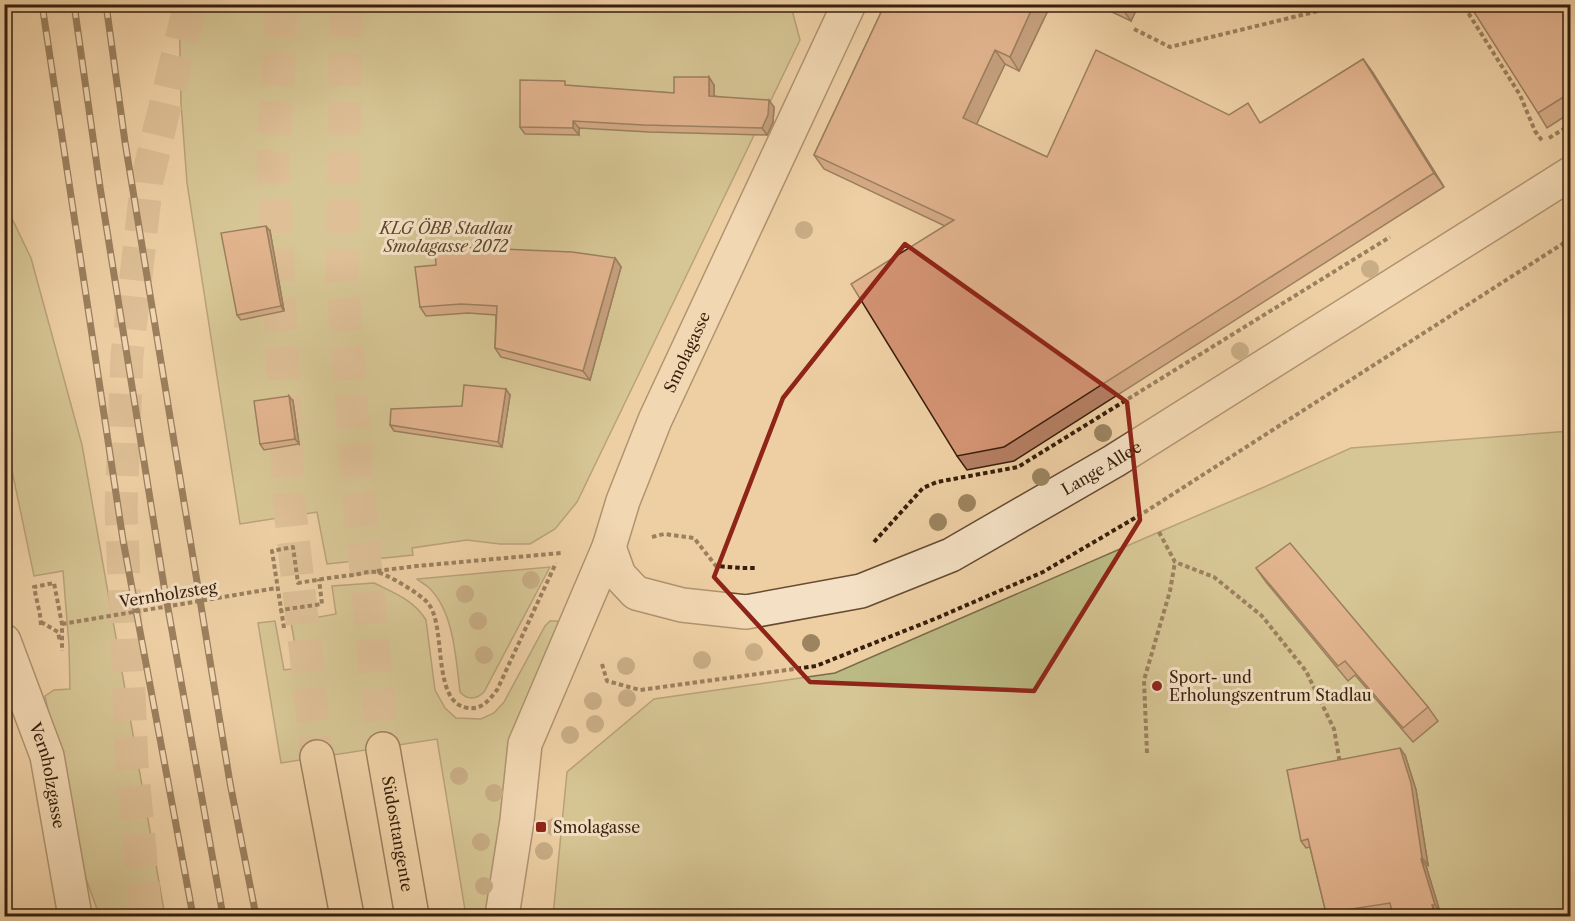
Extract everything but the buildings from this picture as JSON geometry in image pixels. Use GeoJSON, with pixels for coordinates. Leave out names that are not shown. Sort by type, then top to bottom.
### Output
{"type":"FeatureCollection","features":[{"type":"Feature","properties":{"kind":"highway","name":"Südosttangente"},"geometry":{"type":"LineString","coordinates":[[383,749],[412,916]]}},
{"type":"Feature","properties":{"kind":"highway"},"geometry":{"type":"LineString","coordinates":[[317,756],[347,916]]}},
{"type":"Feature","properties":{"kind":"street","name":"Smolagasse"},"geometry":{"type":"LineString","coordinates":[[502,916],[517,820],[525,744],[609,547],[623,501],[655,420],[849,4]]}},
{"type":"Feature","properties":{"kind":"street","name":"Lange Allee"},"geometry":{"type":"LineString","coordinates":[[609,547],[619,575],[636,593],[682,605],[746,612],[861,591],[951,555],[1114,461],[1570,174]]}},
{"type":"Feature","properties":{"kind":"street","name":"Vernholzgasse"},"geometry":{"type":"LineString","coordinates":[[4,641],[47,756],[75,916]]}},
{"type":"Feature","properties":{"kind":"path"},"geometry":{"type":"LineString","coordinates":[[1134,29],[1170,47],[1347,4]]}},
{"type":"Feature","properties":{"kind":"path"},"geometry":{"type":"LineString","coordinates":[[1477,4],[1467,11],[1521,95],[1535,130],[1543,142]]}},
{"type":"Feature","properties":{"kind":"path"},"geometry":{"type":"LineString","coordinates":[[1534,148],[1570,124]]}},
{"type":"Feature","properties":{"kind":"path"},"geometry":{"type":"LineString","coordinates":[[872,544],[923,488],[937,482],[1018,467],[1396,234]]}},
{"type":"Feature","properties":{"kind":"path"},"geometry":{"type":"LineString","coordinates":[[1147,753],[1143,680],[1170,591],[1175,562],[1160,532]]}},
{"type":"Feature","properties":{"kind":"path"},"geometry":{"type":"LineString","coordinates":[[664,534],[694,538],[716,566],[762,568]]}},
{"type":"Feature","properties":{"kind":"path"},"geometry":{"type":"LineString","coordinates":[[319,579],[322,604],[281,610],[284,628],[275,576],[272,550],[292,547],[298,583],[319,579],[428,565],[609,547]]}},
{"type":"Feature","properties":{"kind":"path"},"geometry":{"type":"LineString","coordinates":[[376,572],[400,583],[428,602],[434,614],[449,696],[465,708],[476,709],[486,704],[498,690],[561,553]]}},
{"type":"Feature","properties":{"kind":"path"},"geometry":{"type":"LineString","coordinates":[[1175,562],[1214,577],[1262,616],[1306,671],[1334,729],[1340,764]]}},
{"type":"Feature","properties":{"kind":"path"},"geometry":{"type":"LineString","coordinates":[[40,615],[34,587],[54,583],[62,624],[62,651],[58,632],[41,622]]}},
{"type":"Feature","properties":{"kind":"path","name":"Vernholzsteg"},"geometry":{"type":"LineString","coordinates":[[62,624],[277,588]]}},
{"type":"Feature","properties":{"kind":"highlighted area"},"geometry":{"type":"Polygon","coordinates":[[[905,244],[1127,402],[1140,520],[1034,691],[810,682],[714,577],[783,398],[905,244]]]}},
{"type":"Feature","properties":{"kind":"green space","name":"KLG ÖBB Stadlau Smolagasse 2072"},"geometry":{"type":"Polygon","coordinates":[[[697,4],[792,10],[800,40],[577,502],[555,529],[530,544],[500,544],[467,540],[412,548],[413,555],[327,564],[317,512],[240,524],[187,183],[181,103],[179,5],[697,4]]]}},
{"type":"Feature","properties":{"kind":"green space"},"geometry":{"type":"Polygon","coordinates":[[[4,202],[31,258],[82,445],[165,916],[98,916],[81,865],[45,696],[54,690],[70,689],[63,571],[34,576],[10,461],[5,461],[4,202]]]}},
{"type":"Feature","properties":{"kind":"green space","name":"Sport- und Erholungszentrum Stadlau"},"geometry":{"type":"Polygon","coordinates":[[[1570,431],[1570,916],[553,916],[567,772],[654,699],[835,673],[1351,448],[1570,431]]]}},
{"type":"Feature","properties":{"kind":"green space"},"geometry":{"type":"Polygon","coordinates":[[[550,567],[484,692],[475,698],[463,695],[460,692],[452,636],[443,609],[437,597],[417,579],[550,567]]]}},
{"type":"Feature","properties":{"kind":"green space"},"geometry":{"type":"Polygon","coordinates":[[[374,583],[410,602],[426,620],[435,690],[445,708],[456,718],[481,719],[494,713],[504,702],[545,626],[550,621],[557,621],[565,627],[489,916],[466,916],[437,739],[281,763],[258,623],[275,621],[284,670],[299,668],[291,622],[336,614],[332,586],[374,583]]]}},
{"type":"Feature","properties":{"kind":"tunnel"},"geometry":{"type":"LineString","coordinates":[[146,916],[132,763],[121,509],[127,355],[147,180],[190,4]]}},
{"type":"Feature","properties":{"kind":"tunnel"},"geometry":{"type":"LineString","coordinates":[[282,4],[273,163],[289,500],[317,757]]}},
{"type":"Feature","properties":{"kind":"tunnel"},"geometry":{"type":"LineString","coordinates":[[347,4],[342,275],[357,479],[383,749]]}},
{"type":"Feature","properties":{"kind":"railway"},"geometry":{"type":"LineString","coordinates":[[42,4],[123,540],[193,916]]}},
{"type":"Feature","properties":{"kind":"railway"},"geometry":{"type":"LineString","coordinates":[[74,4],[100,187],[164,586],[223,916]]}},
{"type":"Feature","properties":{"kind":"railway"},"geometry":{"type":"LineString","coordinates":[[106,4],[125,142],[230,783],[256,916]]}},
{"type":"Feature","properties":{"kind":"place","name":"Sport- und Erholungszentrum Stadlau"},"geometry":{"type":"Point","coordinates":[1157,686]}},
{"type":"Feature","properties":{"kind":"place","name":"Smolagasse"},"geometry":{"type":"Point","coordinates":[541,827]}}]}
